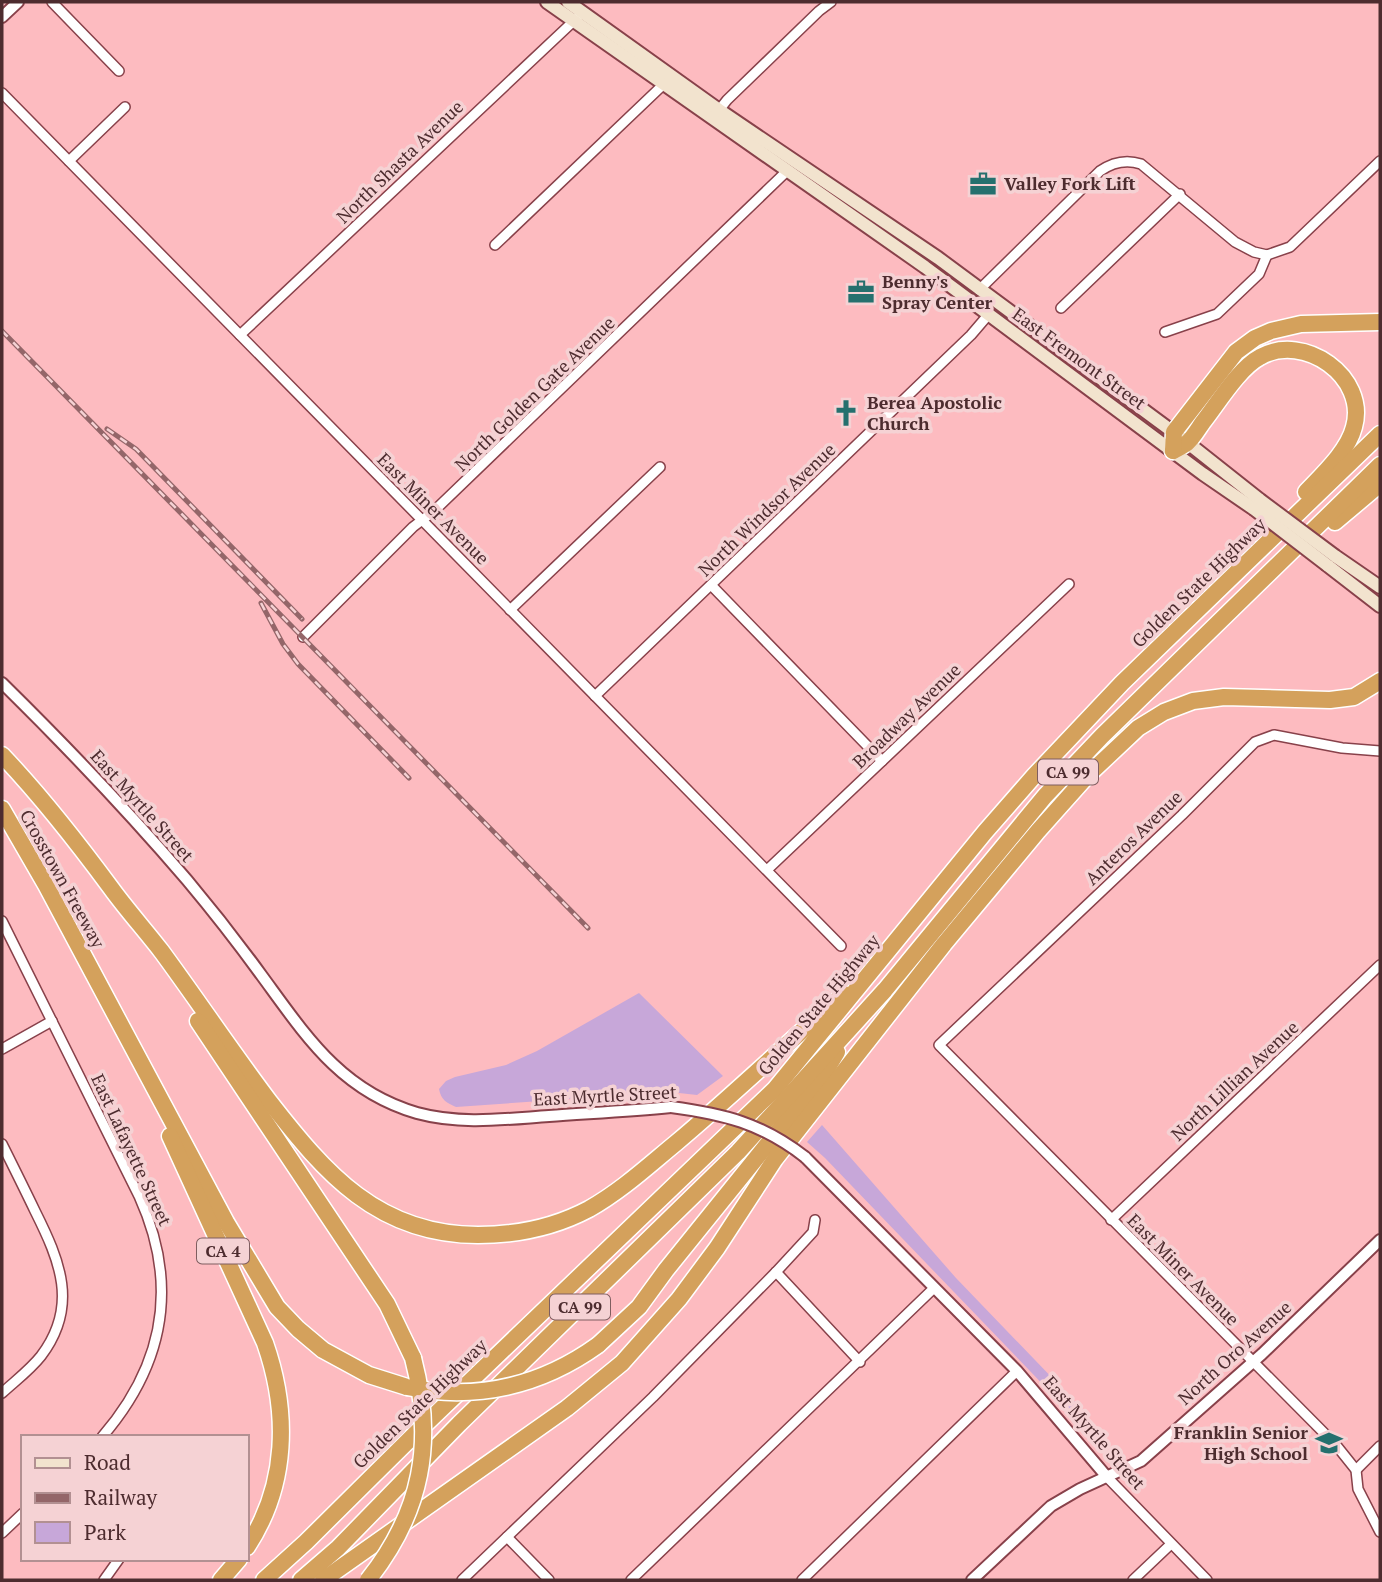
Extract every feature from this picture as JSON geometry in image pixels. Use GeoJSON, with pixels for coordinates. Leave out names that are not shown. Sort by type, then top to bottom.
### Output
{"type":"FeatureCollection","features":[{"type":"Feature","properties":{"kind":"highway"},"geometry":{"type":"LineString","coordinates":[[1173,451],[1174,432],[1236,352],[1255,338],[1301,324],[1380,322]]}},
{"type":"Feature","properties":{"kind":"highway"},"geometry":{"type":"LineString","coordinates":[[1173,451],[1188,443],[1247,368],[1259,357],[1292,350],[1315,355],[1336,369],[1350,389],[1356,408],[1355,426],[1350,438],[1320,478],[1263,537],[1250,561]]}},
{"type":"Feature","properties":{"kind":"highway","name":"Golden State Highway"},"geometry":{"type":"LineString","coordinates":[[264,1580],[775,1089],[985,832],[1050,759],[1122,683],[1380,434]]}},
{"type":"Feature","properties":{"kind":"highway","name":"Golden State Highway"},"geometry":{"type":"LineString","coordinates":[[300,1580],[338,1548],[459,1424],[738,1152],[885,990],[1045,796],[1101,736],[1380,465]]}},
{"type":"Feature","properties":{"kind":"highway"},"geometry":{"type":"LineString","coordinates":[[1306,537],[1322,533],[1380,484]]}},
{"type":"Feature","properties":{"kind":"highway"},"geometry":{"type":"LineString","coordinates":[[323,1580],[567,1408],[622,1363],[679,1299],[717,1248],[775,1159],[944,944],[1046,821],[1088,775],[1138,727],[1164,712],[1193,701],[1224,697],[1330,700],[1354,698],[1380,681]]}},
{"type":"Feature","properties":{"kind":"highway","name":"Crosstown Freeway"},"geometry":{"type":"LineString","coordinates":[[2,754],[57,817],[113,890]]}},
{"type":"Feature","properties":{"kind":"highway","name":"Crosstown Freeway"},"geometry":{"type":"LineString","coordinates":[[2,809],[89,966]]}},
{"type":"Feature","properties":{"kind":"highway"},"geometry":{"type":"LineString","coordinates":[[113,890],[162,952],[248,1073],[327,1171],[358,1197],[402,1220],[437,1230],[470,1235],[506,1234],[548,1226],[589,1209],[623,1187],[732,1096],[875,968]]}},
{"type":"Feature","properties":{"kind":"highway"},"geometry":{"type":"LineString","coordinates":[[113,890],[154,957],[387,1304],[413,1358],[423,1401],[424,1419],[424,1443],[418,1482],[399,1534],[368,1580]]}},
{"type":"Feature","properties":{"kind":"highway"},"geometry":{"type":"LineString","coordinates":[[89,966],[226,1222],[277,1307],[323,1350],[360,1371],[407,1387],[457,1393],[507,1388],[555,1371],[598,1345],[639,1307],[824,1074],[851,1026]]}},
{"type":"Feature","properties":{"kind":"highway","name":"CA 4"},"geometry":{"type":"LineString","coordinates":[[89,966],[259,1330],[275,1372],[282,1418],[278,1463],[268,1506],[248,1545]]}},
{"type":"Feature","properties":{"kind":"highway"},"geometry":{"type":"LineString","coordinates":[[221,1580],[237,1561]]}},
{"type":"Feature","properties":{"kind":"main road","name":"East Fremont Street"},"geometry":{"type":"LineString","coordinates":[[547,2],[579,16],[716,114],[894,228],[998,302],[1188,443],[1257,504],[1331,560],[1380,606]]}},
{"type":"Feature","properties":{"kind":"main road","name":"East Fremont Street"},"geometry":{"type":"LineString","coordinates":[[568,2],[579,16]]}},
{"type":"Feature","properties":{"kind":"main road","name":"East Fremont Street"},"geometry":{"type":"LineString","coordinates":[[716,114],[787,171],[989,314],[1173,451],[1257,504]]}},
{"type":"Feature","properties":{"kind":"main road"},"geometry":{"type":"LineString","coordinates":[[989,314],[998,302]]}},
{"type":"Feature","properties":{"kind":"main road","name":"East Fremont Street"},"geometry":{"type":"LineString","coordinates":[[1331,560],[1380,587]]}},
{"type":"Feature","properties":{"kind":"street"},"geometry":{"type":"LineString","coordinates":[[2,17],[18,2]]}},
{"type":"Feature","properties":{"kind":"street"},"geometry":{"type":"LineString","coordinates":[[52,2],[119,71]]}},
{"type":"Feature","properties":{"kind":"street"},"geometry":{"type":"LineString","coordinates":[[716,114],[809,19],[831,2]]}},
{"type":"Feature","properties":{"kind":"street","name":"North Shasta Avenue"},"geometry":{"type":"LineString","coordinates":[[240,335],[579,16]]}},
{"type":"Feature","properties":{"kind":"street"},"geometry":{"type":"LineString","coordinates":[[495,245],[668,80]]}},
{"type":"Feature","properties":{"kind":"street","name":"East Miner Avenue"},"geometry":{"type":"LineString","coordinates":[[2,93],[841,946]]}},
{"type":"Feature","properties":{"kind":"street"},"geometry":{"type":"LineString","coordinates":[[69,162],[125,107]]}},
{"type":"Feature","properties":{"kind":"street"},"geometry":{"type":"LineString","coordinates":[[979,290],[1100,171],[1111,164],[1130,161],[1141,164],[1242,247],[1267,255],[1290,247],[1380,161]]}},
{"type":"Feature","properties":{"kind":"street","name":"North Golden Gate Avenue"},"geometry":{"type":"LineString","coordinates":[[303,637],[787,171]]}},
{"type":"Feature","properties":{"kind":"street"},"geometry":{"type":"LineString","coordinates":[[1061,308],[1180,194]]}},
{"type":"Feature","properties":{"kind":"street"},"geometry":{"type":"LineString","coordinates":[[1165,332],[1217,314],[1259,274],[1267,255]]}},
{"type":"Feature","properties":{"kind":"street","name":"North Windsor Avenue"},"geometry":{"type":"LineString","coordinates":[[595,696],[971,335],[989,314]]}},
{"type":"Feature","properties":{"kind":"street"},"geometry":{"type":"LineString","coordinates":[[510,610],[660,467]]}},
{"type":"Feature","properties":{"kind":"street","name":"Broadway Avenue"},"geometry":{"type":"LineString","coordinates":[[766,870],[1069,584]]}},
{"type":"Feature","properties":{"kind":"street"},"geometry":{"type":"LineString","coordinates":[[712,586],[882,761]]}},
{"type":"Feature","properties":{"kind":"street","name":"East Myrtle Street"},"geometry":{"type":"LineString","coordinates":[[2,683],[152,840],[219,920],[312,1044],[361,1088],[415,1112],[455,1120],[491,1121],[671,1107],[730,1116],[776,1138],[805,1157],[1017,1371],[1107,1477],[1207,1580]]}},
{"type":"Feature","properties":{"kind":"street","name":"Anteros Avenue"},"geometry":{"type":"LineString","coordinates":[[939,1045],[1261,738],[1282,736],[1342,748],[1380,751]]}},
{"type":"Feature","properties":{"kind":"street","name":"East Lafayette Street"},"geometry":{"type":"LineString","coordinates":[[2,921],[148,1214],[156,1242],[162,1273],[160,1320],[153,1354],[139,1386],[121,1415],[104,1435]]}},
{"type":"Feature","properties":{"kind":"street","name":"North Lillian Avenue"},"geometry":{"type":"LineString","coordinates":[[1111,1220],[1380,965]]}},
{"type":"Feature","properties":{"kind":"street"},"geometry":{"type":"LineString","coordinates":[[2,1048],[52,1021]]}},
{"type":"Feature","properties":{"kind":"street","name":"East Miner Avenue"},"geometry":{"type":"LineString","coordinates":[[939,1045],[1328,1438],[1356,1470],[1358,1489],[1380,1532]]}},
{"type":"Feature","properties":{"kind":"street"},"geometry":{"type":"LineString","coordinates":[[2,1144],[54,1248],[62,1276],[63,1292],[57,1327],[46,1349],[31,1368],[2,1393]]}},
{"type":"Feature","properties":{"kind":"street"},"geometry":{"type":"LineString","coordinates":[[462,1580],[653,1397],[776,1272],[813,1232],[815,1220]]}},
{"type":"Feature","properties":{"kind":"street","name":"North Oro Avenue"},"geometry":{"type":"LineString","coordinates":[[972,1580],[1051,1506],[1141,1461],[1252,1363],[1380,1240]]}},
{"type":"Feature","properties":{"kind":"street"},"geometry":{"type":"LineString","coordinates":[[776,1272],[860,1362]]}},
{"type":"Feature","properties":{"kind":"street"},"geometry":{"type":"LineString","coordinates":[[631,1580],[934,1288]]}},
{"type":"Feature","properties":{"kind":"street"},"geometry":{"type":"LineString","coordinates":[[802,1580],[1017,1371]]}},
{"type":"Feature","properties":{"kind":"street"},"geometry":{"type":"LineString","coordinates":[[1356,1470],[1380,1446]]}},
{"type":"Feature","properties":{"kind":"street"},"geometry":{"type":"LineString","coordinates":[[2,1533],[21,1515]]}},
{"type":"Feature","properties":{"kind":"street"},"geometry":{"type":"LineString","coordinates":[[506,1536],[549,1580]]}},
{"type":"Feature","properties":{"kind":"street"},"geometry":{"type":"LineString","coordinates":[[1133,1580],[1171,1544]]}},
{"type":"Feature","properties":{"kind":"street"},"geometry":{"type":"LineString","coordinates":[[104,1580],[118,1561]]}},
{"type":"Feature","properties":{"kind":"green space"},"geometry":{"type":"Polygon","coordinates":[[[639,993],[723,1076],[697,1095],[670,1092],[456,1107],[441,1096],[439,1089],[446,1081],[506,1065],[537,1051],[639,993]]]}},
{"type":"Feature","properties":{"kind":"green space"},"geometry":{"type":"Polygon","coordinates":[[[822,1125],[956,1278],[1084,1411],[1075,1425],[1053,1395],[807,1142],[822,1125]]]}},
{"type":"Feature","properties":{"kind":"railway"},"geometry":{"type":"LineString","coordinates":[[2,331],[588,928]]}},
{"type":"Feature","properties":{"kind":"railway"},"geometry":{"type":"LineString","coordinates":[[107,429],[136,449],[302,619]]}},
{"type":"Feature","properties":{"kind":"railway"},"geometry":{"type":"LineString","coordinates":[[261,603],[283,644],[298,664],[409,778]]}},
{"type":"Feature","properties":{"kind":"place","name":"Valley Fork Lift"},"geometry":{"type":"Point","coordinates":[983,184]}},
{"type":"Feature","properties":{"kind":"place","name":"Benny's Spray Center"},"geometry":{"type":"Point","coordinates":[861,292]}},
{"type":"Feature","properties":{"kind":"place","name":"Berea Apostolic Church"},"geometry":{"type":"Point","coordinates":[846,413]}},
{"type":"Feature","properties":{"kind":"place","name":"Franklin Senior High School"},"geometry":{"type":"Point","coordinates":[1329,1443]}}]}
